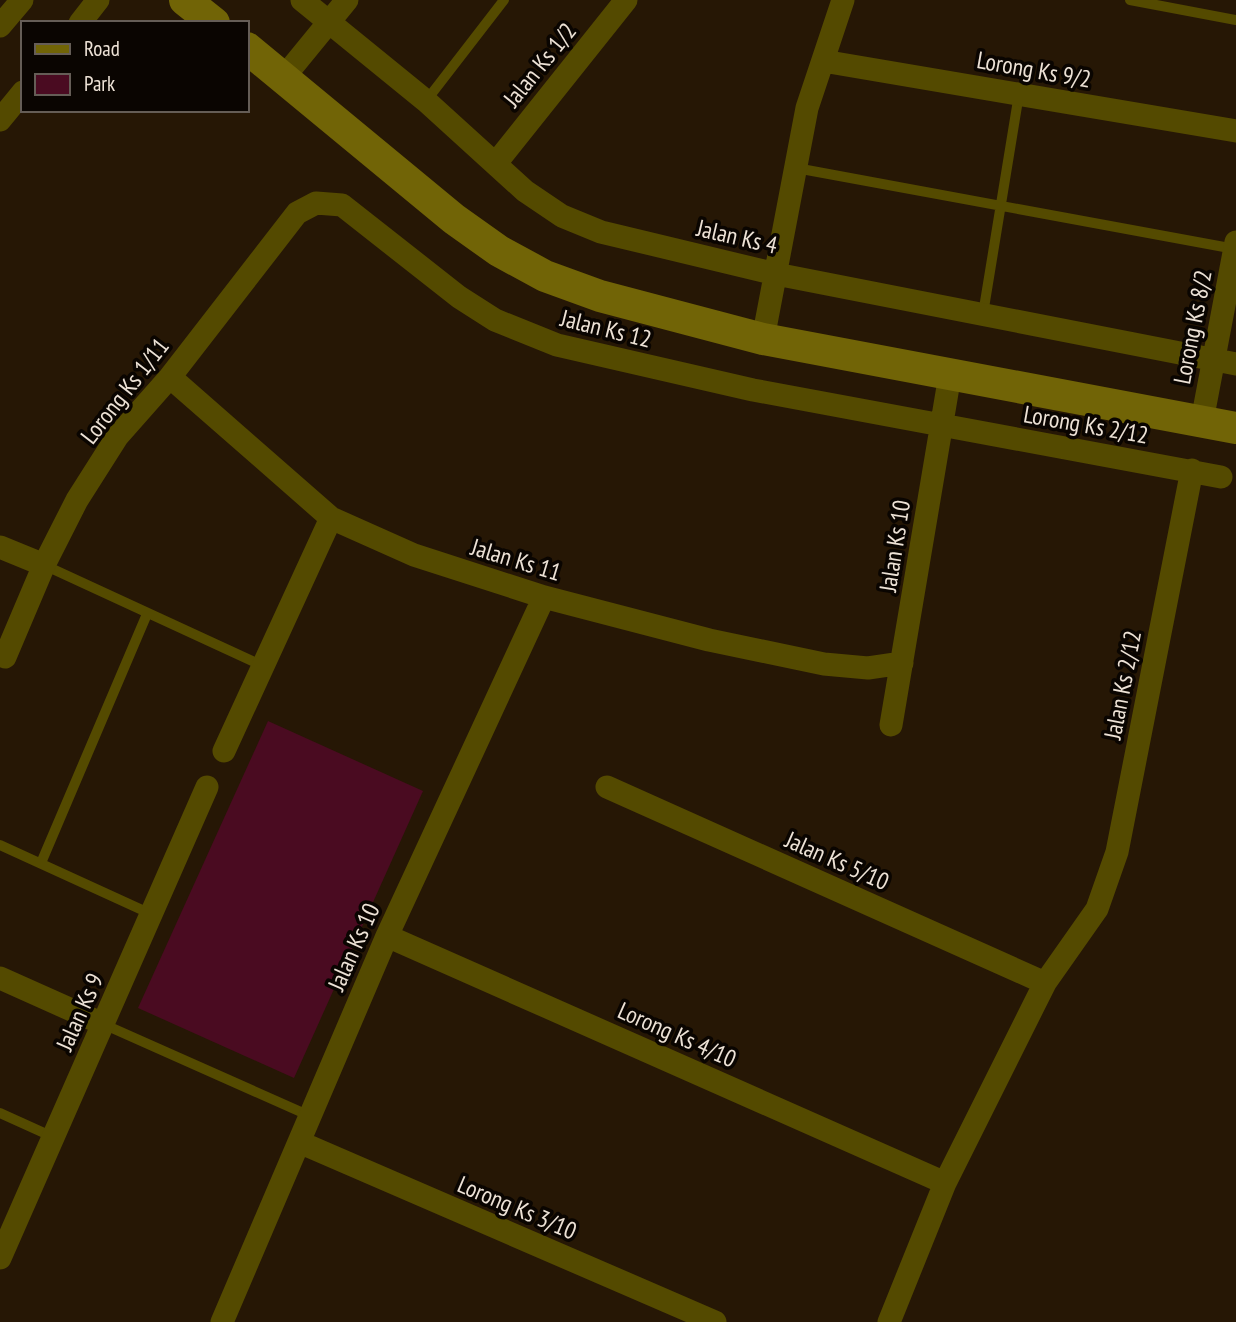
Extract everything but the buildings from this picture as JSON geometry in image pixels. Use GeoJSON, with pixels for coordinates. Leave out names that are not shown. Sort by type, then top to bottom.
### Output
{"type":"FeatureCollection","features":[{"type":"Feature","properties":{"kind":"street"},"geometry":{"type":"LineString","coordinates":[[0,26],[22,0]]}},
{"type":"Feature","properties":{"kind":"street"},"geometry":{"type":"LineString","coordinates":[[82,21],[98,0]]}},
{"type":"Feature","properties":{"kind":"street"},"geometry":{"type":"LineString","coordinates":[[185,0],[211,21]]}},
{"type":"Feature","properties":{"kind":"street","name":"Jalan Ks 4"},"geometry":{"type":"LineString","coordinates":[[302,0],[426,101],[525,191],[562,216],[601,233],[776,274],[1225,362]]}},
{"type":"Feature","properties":{"kind":"street"},"geometry":{"type":"LineString","coordinates":[[284,77],[347,0]]}},
{"type":"Feature","properties":{"kind":"street","name":"Jalan Ks 1/2"},"geometry":{"type":"LineString","coordinates":[[496,163],[626,0]]}},
{"type":"Feature","properties":{"kind":"street"},"geometry":{"type":"LineString","coordinates":[[763,339],[807,108],[843,0]]}},
{"type":"Feature","properties":{"kind":"street"},"geometry":{"type":"LineString","coordinates":[[248,49],[454,219],[510,257],[545,276],[600,296],[763,339],[1236,428]]}},
{"type":"Feature","properties":{"kind":"street","name":"Lorong Ks 9/2"},"geometry":{"type":"LineString","coordinates":[[823,61],[1236,131]]}},
{"type":"Feature","properties":{"kind":"street"},"geometry":{"type":"LineString","coordinates":[[0,120],[21,94]]}},
{"type":"Feature","properties":{"kind":"street","name":"Jalan Ks 12"},"geometry":{"type":"LineString","coordinates":[[297,213],[316,204],[342,205],[459,297],[495,320],[557,345],[753,390],[942,426]]}},
{"type":"Feature","properties":{"kind":"street","name":"Lorong Ks 1/11"},"geometry":{"type":"LineString","coordinates":[[5,657],[44,565],[78,500],[117,437],[170,377],[297,213]]}},
{"type":"Feature","properties":{"kind":"street","name":"Lorong Ks 8/2"},"geometry":{"type":"LineString","coordinates":[[1202,421],[1225,362],[1235,245]]}},
{"type":"Feature","properties":{"kind":"street","name":"Jalan Ks 10"},"geometry":{"type":"LineString","coordinates":[[891,725],[950,374]]}},
{"type":"Feature","properties":{"kind":"street","name":"Jalan Ks 11"},"geometry":{"type":"LineString","coordinates":[[170,377],[331,518],[414,555],[544,597],[709,640],[824,664],[868,667],[902,663]]}},
{"type":"Feature","properties":{"kind":"street","name":"Lorong Ks 2/12"},"geometry":{"type":"LineString","coordinates":[[942,426],[1221,477]]}},
{"type":"Feature","properties":{"kind":"street","name":"Jalan Ks 2/12"},"geometry":{"type":"LineString","coordinates":[[1045,983],[1097,908],[1117,852],[1192,470]]}},
{"type":"Feature","properties":{"kind":"street"},"geometry":{"type":"LineString","coordinates":[[223,751],[331,518]]}},
{"type":"Feature","properties":{"kind":"street"},"geometry":{"type":"LineString","coordinates":[[0,548],[44,565]]}},
{"type":"Feature","properties":{"kind":"street","name":"Jalan Ks 10"},"geometry":{"type":"LineString","coordinates":[[222,1322],[387,936],[544,597]]}},
{"type":"Feature","properties":{"kind":"street","name":"Jalan Ks 5/10"},"geometry":{"type":"LineString","coordinates":[[607,786],[1045,983]]}},
{"type":"Feature","properties":{"kind":"street","name":"Jalan Ks 9"},"geometry":{"type":"LineString","coordinates":[[2,1250],[207,787]]}},
{"type":"Feature","properties":{"kind":"street","name":"Lorong Ks 4/10"},"geometry":{"type":"LineString","coordinates":[[387,936],[945,1183]]}},
{"type":"Feature","properties":{"kind":"street"},"geometry":{"type":"LineString","coordinates":[[0,978],[103,1024]]}},
{"type":"Feature","properties":{"kind":"street"},"geometry":{"type":"LineString","coordinates":[[889,1322],[945,1183],[1045,983]]}},
{"type":"Feature","properties":{"kind":"street","name":"Lorong Ks 3/10"},"geometry":{"type":"LineString","coordinates":[[299,1142],[715,1322]]}},
{"type":"Feature","properties":{"kind":"lane"},"geometry":{"type":"LineString","coordinates":[[426,101],[504,0]]}},
{"type":"Feature","properties":{"kind":"lane"},"geometry":{"type":"LineString","coordinates":[[1130,0],[1236,20]]}},
{"type":"Feature","properties":{"kind":"lane"},"geometry":{"type":"LineString","coordinates":[[983,314],[1019,94]]}},
{"type":"Feature","properties":{"kind":"lane"},"geometry":{"type":"LineString","coordinates":[[796,168],[1235,245]]}},
{"type":"Feature","properties":{"kind":"lane"},"geometry":{"type":"LineString","coordinates":[[44,565],[263,666]]}},
{"type":"Feature","properties":{"kind":"lane"},"geometry":{"type":"LineString","coordinates":[[41,863],[147,614]]}},
{"type":"Feature","properties":{"kind":"lane"},"geometry":{"type":"LineString","coordinates":[[0,845],[151,914]]}},
{"type":"Feature","properties":{"kind":"lane"},"geometry":{"type":"LineString","coordinates":[[103,1024],[310,1116]]}},
{"type":"Feature","properties":{"kind":"lane"},"geometry":{"type":"LineString","coordinates":[[0,1114],[53,1137]]}},
{"type":"Feature","properties":{"kind":"green space"},"geometry":{"type":"Polygon","coordinates":[[[268,721],[423,791],[294,1078],[138,1008],[268,721]]]}}]}
